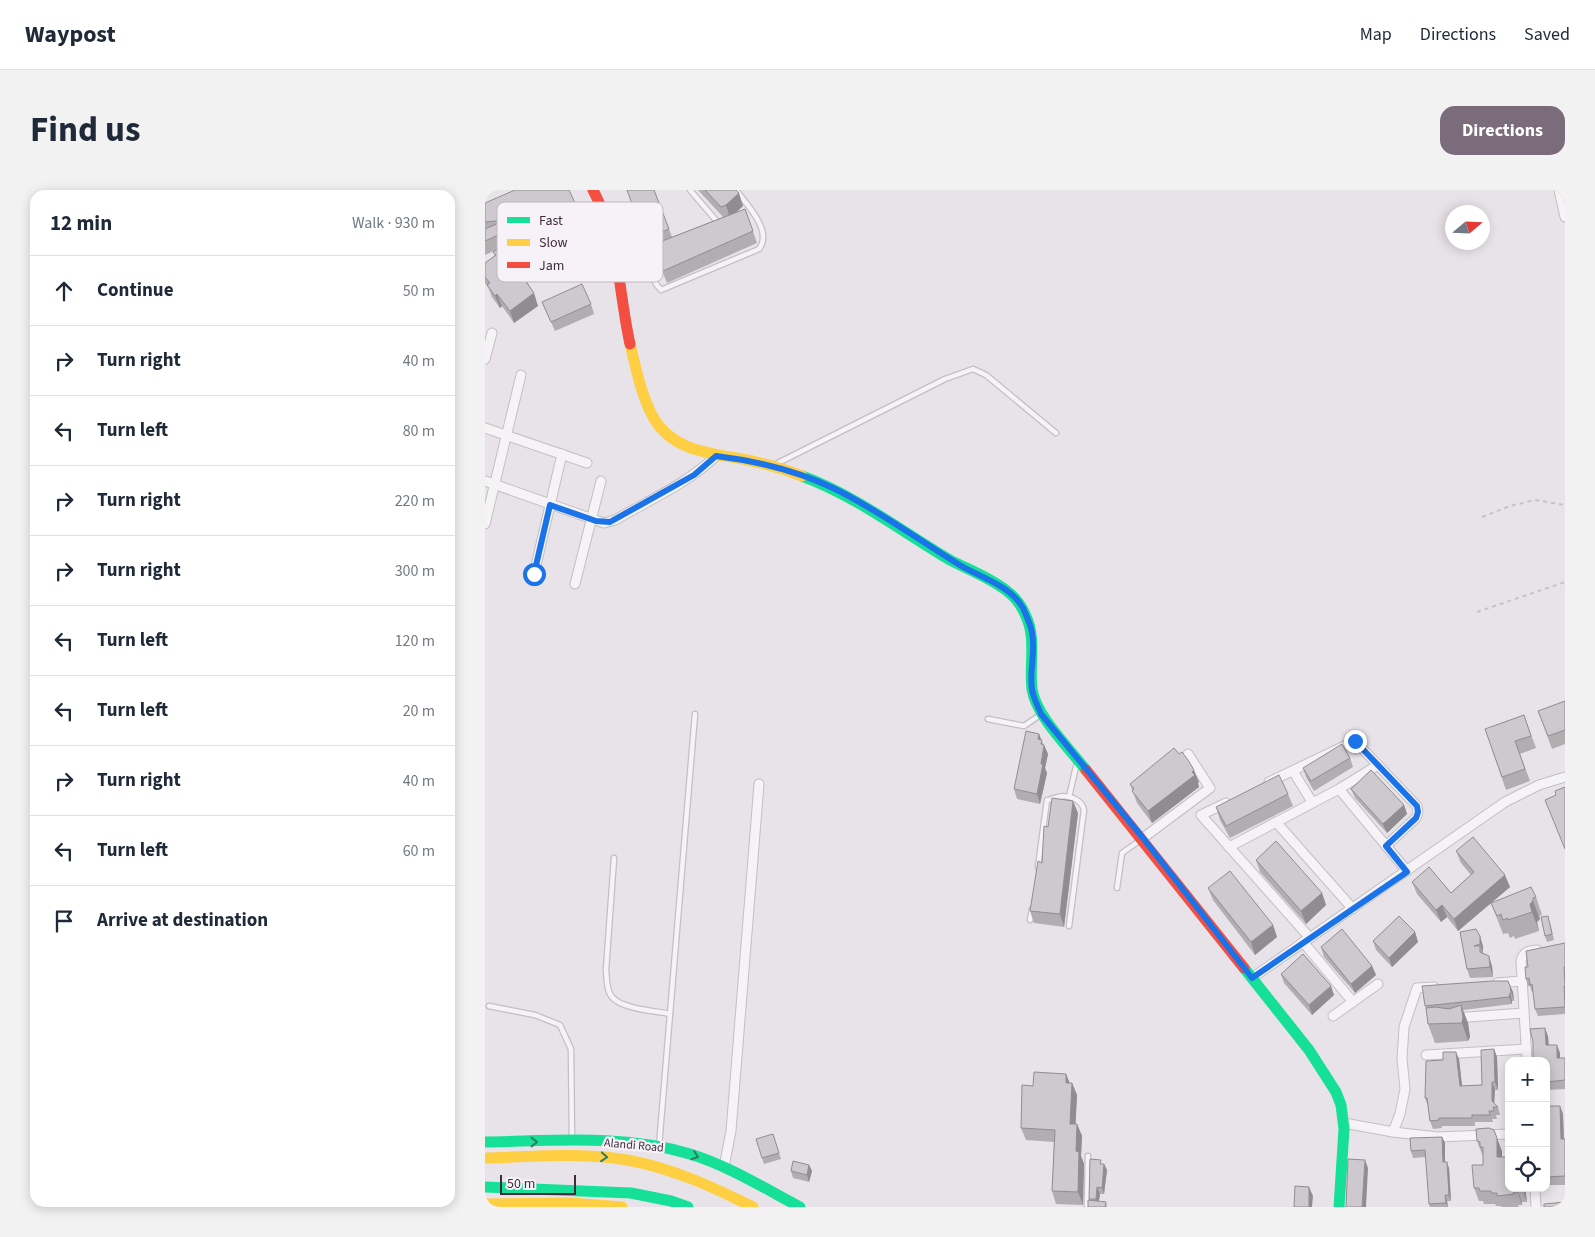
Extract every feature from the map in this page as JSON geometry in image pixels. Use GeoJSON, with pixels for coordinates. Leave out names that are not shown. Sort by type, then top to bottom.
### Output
{"type":"FeatureCollection","features":[{"type":"Feature","properties":{"kind":"street"},"geometry":{"type":"LineString","coordinates":[[593,190],[600,202]]}},
{"type":"Feature","properties":{"kind":"street"},"geometry":{"type":"LineString","coordinates":[[1559,190],[1565,217]]}},
{"type":"Feature","properties":{"kind":"street"},"geometry":{"type":"LineString","coordinates":[[622,282],[627,329],[651,412],[662,429],[673,440],[699,453],[772,466],[835,489],[866,506],[947,557],[990,580],[1017,600],[1033,634],[1032,692],[1041,714],[1143,838],[1323,1070],[1334,1088],[1341,1105],[1344,1123],[1339,1207]]}},
{"type":"Feature","properties":{"kind":"street"},"geometry":{"type":"LineString","coordinates":[[485,360],[492,333]]}},
{"type":"Feature","properties":{"kind":"street"},"geometry":{"type":"LineString","coordinates":[[485,524],[489,483],[506,435],[521,375]]}},
{"type":"Feature","properties":{"kind":"street"},"geometry":{"type":"LineString","coordinates":[[485,428],[587,463]]}},
{"type":"Feature","properties":{"kind":"street"},"geometry":{"type":"LineString","coordinates":[[534,574],[563,454]]}},
{"type":"Feature","properties":{"kind":"street"},"geometry":{"type":"LineString","coordinates":[[489,483],[604,523],[615,520],[694,475],[716,456]]}},
{"type":"Feature","properties":{"kind":"street"},"geometry":{"type":"LineString","coordinates":[[575,584],[601,482]]}},
{"type":"Feature","properties":{"kind":"street"},"geometry":{"type":"LineString","coordinates":[[1259,787],[1355,741],[1417,806],[1416,818],[1386,846]]}},
{"type":"Feature","properties":{"kind":"street"},"geometry":{"type":"LineString","coordinates":[[1143,838],[1210,788],[1188,754]]}},
{"type":"Feature","properties":{"kind":"street"},"geometry":{"type":"LineString","coordinates":[[1229,847],[1378,765]]}},
{"type":"Feature","properties":{"kind":"street"},"geometry":{"type":"LineString","coordinates":[[1293,771],[1312,802]]}},
{"type":"Feature","properties":{"kind":"street"},"geometry":{"type":"LineString","coordinates":[[1252,978],[1505,802],[1539,785],[1565,777]]}},
{"type":"Feature","properties":{"kind":"street"},"geometry":{"type":"LineString","coordinates":[[724,1167],[731,1131],[759,784]]}},
{"type":"Feature","properties":{"kind":"street"},"geometry":{"type":"LineString","coordinates":[[1339,788],[1407,872]]}},
{"type":"Feature","properties":{"kind":"street"},"geometry":{"type":"LineString","coordinates":[[1234,799],[1201,815],[1306,940],[1353,1002]]}},
{"type":"Feature","properties":{"kind":"street"},"geometry":{"type":"LineString","coordinates":[[1276,822],[1353,909]]}},
{"type":"Feature","properties":{"kind":"street"},"geometry":{"type":"LineString","coordinates":[[1527,1057],[1522,955],[1530,951],[1547,948]]}},
{"type":"Feature","properties":{"kind":"street"},"geometry":{"type":"LineString","coordinates":[[1484,984],[1522,981]]}},
{"type":"Feature","properties":{"kind":"street"},"geometry":{"type":"LineString","coordinates":[[1333,1016],[1378,984]]}},
{"type":"Feature","properties":{"kind":"street"},"geometry":{"type":"LineString","coordinates":[[1393,1132],[1400,1114],[1405,1089],[1402,1059],[1404,1027],[1417,988],[1446,986]]}},
{"type":"Feature","properties":{"kind":"street"},"geometry":{"type":"LineString","coordinates":[[1446,1018],[1524,1013]]}},
{"type":"Feature","properties":{"kind":"street"},"geometry":{"type":"LineString","coordinates":[[1426,1055],[1526,1049]]}},
{"type":"Feature","properties":{"kind":"street"},"geometry":{"type":"LineString","coordinates":[[1344,1123],[1393,1132],[1437,1137],[1505,1134]]}},
{"type":"Feature","properties":{"kind":"street","name":"Alandi Road"},"geometry":{"type":"LineString","coordinates":[[485,1142],[630,1143],[659,1146],[691,1154],[724,1167],[799,1207]]}},
{"type":"Feature","properties":{"kind":"street"},"geometry":{"type":"LineString","coordinates":[[485,1158],[584,1156],[629,1160],[699,1182],[753,1207]]}},
{"type":"Feature","properties":{"kind":"street"},"geometry":{"type":"LineString","coordinates":[[485,1187],[631,1193],[671,1201],[688,1207]]}},
{"type":"Feature","properties":{"kind":"street"},"geometry":{"type":"LineString","coordinates":[[1535,1192],[1536,1207]]}},
{"type":"Feature","properties":{"kind":"street"},"geometry":{"type":"LineString","coordinates":[[485,1204],[570,1203],[622,1207]]}},
{"type":"Feature","properties":{"kind":"lane"},"geometry":{"type":"LineString","coordinates":[[690,190],[721,226]]}},
{"type":"Feature","properties":{"kind":"lane"},"geometry":{"type":"LineString","coordinates":[[655,282],[661,290],[759,249],[764,239],[762,229],[736,190]]}},
{"type":"Feature","properties":{"kind":"lane"},"geometry":{"type":"LineString","coordinates":[[745,216],[752,213]]}},
{"type":"Feature","properties":{"kind":"lane"},"geometry":{"type":"LineString","coordinates":[[713,229],[729,222]]}},
{"type":"Feature","properties":{"kind":"lane"},"geometry":{"type":"LineString","coordinates":[[663,249],[670,246]]}},
{"type":"Feature","properties":{"kind":"lane"},"geometry":{"type":"LineString","coordinates":[[772,466],[945,379],[973,369],[985,375],[1055,433]]}},
{"type":"Feature","properties":{"kind":"lane"},"geometry":{"type":"LineString","coordinates":[[659,1146],[695,714]]}},
{"type":"Feature","properties":{"kind":"lane"},"geometry":{"type":"LineString","coordinates":[[989,719],[1024,726],[1041,714]]}},
{"type":"Feature","properties":{"kind":"lane"},"geometry":{"type":"LineString","coordinates":[[1069,797],[1077,758]]}},
{"type":"Feature","properties":{"kind":"lane"},"geometry":{"type":"LineString","coordinates":[[1037,874],[1047,800],[1059,796],[1079,800],[1083,804],[1084,810],[1069,926]]}},
{"type":"Feature","properties":{"kind":"lane"},"geometry":{"type":"LineString","coordinates":[[1117,888],[1123,853],[1143,838]]}},
{"type":"Feature","properties":{"kind":"lane"},"geometry":{"type":"LineString","coordinates":[[614,858],[607,985],[612,997],[623,1004],[670,1014]]}},
{"type":"Feature","properties":{"kind":"lane"},"geometry":{"type":"LineString","coordinates":[[1030,920],[1033,902]]}},
{"type":"Feature","properties":{"kind":"lane"},"geometry":{"type":"LineString","coordinates":[[489,1006],[535,1015],[560,1025],[571,1049],[572,1142]]}},
{"type":"Feature","properties":{"kind":"lane"},"geometry":{"type":"LineString","coordinates":[[1087,1207],[1088,1156]]}},
{"type":"Feature","properties":{"kind":"path"},"geometry":{"type":"LineString","coordinates":[[1482,517],[1510,506],[1535,500],[1565,505]]}},
{"type":"Feature","properties":{"kind":"path"},"geometry":{"type":"LineString","coordinates":[[1477,612],[1565,582]]}},
{"type":"Feature","properties":{"kind":"building"},"geometry":{"type":"Polygon","coordinates":[[[515,190],[569,190],[575,202],[497,202],[497,221],[485,222],[485,203],[515,190]]]}},
{"type":"Feature","properties":{"kind":"building"},"geometry":{"type":"Polygon","coordinates":[[[627,190],[654,190],[659,202],[631,202],[627,190]]]}},
{"type":"Feature","properties":{"kind":"building"},"geometry":{"type":"Polygon","coordinates":[[[705,190],[736,190],[739,193],[721,207],[705,190]]]}},
{"type":"Feature","properties":{"kind":"building"},"geometry":{"type":"Polygon","coordinates":[[[745,209],[753,231],[663,271],[663,241],[745,209]]]}},
{"type":"Feature","properties":{"kind":"building"},"geometry":{"type":"Polygon","coordinates":[[[663,213],[669,229],[663,232],[663,213]]]}},
{"type":"Feature","properties":{"kind":"building"},"geometry":{"type":"Polygon","coordinates":[[[497,224],[497,236],[485,241],[485,229],[497,224]]]}},
{"type":"Feature","properties":{"kind":"building"},"geometry":{"type":"Polygon","coordinates":[[[497,250],[497,282],[526,282],[534,293],[510,311],[497,294],[495,296],[487,285],[490,283],[485,277],[485,263],[496,255],[493,252],[497,250]]]}},
{"type":"Feature","properties":{"kind":"building"},"geometry":{"type":"Polygon","coordinates":[[[582,284],[591,304],[551,322],[542,302],[582,284]]]}},
{"type":"Feature","properties":{"kind":"building"},"geometry":{"type":"Polygon","coordinates":[[[1565,701],[1565,730],[1548,736],[1538,711],[1565,701]]]}},
{"type":"Feature","properties":{"kind":"building"},"geometry":{"type":"Polygon","coordinates":[[[1524,715],[1531,736],[1515,741],[1525,769],[1502,777],[1485,729],[1524,715]]]}},
{"type":"Feature","properties":{"kind":"building"},"geometry":{"type":"Polygon","coordinates":[[[1026,731],[1039,734],[1038,739],[1042,740],[1041,744],[1044,745],[1041,764],[1043,764],[1037,794],[1014,789],[1026,731]]]}},
{"type":"Feature","properties":{"kind":"building"},"geometry":{"type":"Polygon","coordinates":[[[1342,744],[1350,758],[1311,781],[1303,768],[1342,744]]]}},
{"type":"Feature","properties":{"kind":"building"},"geometry":{"type":"Polygon","coordinates":[[[1174,748],[1179,754],[1182,752],[1194,770],[1192,772],[1195,775],[1148,811],[1132,791],[1134,789],[1130,784],[1174,748]]]}},
{"type":"Feature","properties":{"kind":"building"},"geometry":{"type":"Polygon","coordinates":[[[1371,770],[1404,805],[1383,824],[1351,789],[1371,770]]]}},
{"type":"Feature","properties":{"kind":"building"},"geometry":{"type":"Polygon","coordinates":[[[1279,775],[1288,794],[1226,826],[1216,807],[1279,775]]]}},
{"type":"Feature","properties":{"kind":"building"},"geometry":{"type":"Polygon","coordinates":[[[1565,787],[1565,849],[1545,800],[1556,795],[1555,791],[1565,787]]]}},
{"type":"Feature","properties":{"kind":"building"},"geometry":{"type":"Polygon","coordinates":[[[1052,798],[1073,801],[1060,914],[1030,911],[1038,861],[1042,863],[1044,826],[1048,827],[1052,798]]]}},
{"type":"Feature","properties":{"kind":"building"},"geometry":{"type":"Polygon","coordinates":[[[1473,837],[1505,875],[1454,919],[1442,905],[1436,910],[1412,882],[1429,867],[1451,893],[1474,872],[1456,851],[1473,837]]]}},
{"type":"Feature","properties":{"kind":"building"},"geometry":{"type":"Polygon","coordinates":[[[1276,841],[1322,893],[1301,911],[1256,860],[1276,841]]]}},
{"type":"Feature","properties":{"kind":"building"},"geometry":{"type":"Polygon","coordinates":[[[1230,871],[1273,925],[1251,942],[1208,888],[1230,871]]]}},
{"type":"Feature","properties":{"kind":"building"},"geometry":{"type":"Polygon","coordinates":[[[1531,887],[1536,897],[1533,898],[1530,904],[1532,912],[1508,920],[1508,918],[1503,920],[1501,914],[1497,916],[1491,903],[1531,887]]]}},
{"type":"Feature","properties":{"kind":"building"},"geometry":{"type":"Polygon","coordinates":[[[1399,916],[1415,932],[1389,958],[1373,941],[1399,916]]]}},
{"type":"Feature","properties":{"kind":"building"},"geometry":{"type":"Polygon","coordinates":[[[1548,916],[1552,934],[1545,936],[1541,917],[1548,916]]]}},
{"type":"Feature","properties":{"kind":"building"},"geometry":{"type":"Polygon","coordinates":[[[1342,929],[1372,966],[1351,984],[1321,947],[1342,929]]]}},
{"type":"Feature","properties":{"kind":"building"},"geometry":{"type":"Polygon","coordinates":[[[1476,929],[1480,936],[1480,944],[1474,946],[1480,946],[1480,952],[1489,956],[1490,967],[1467,969],[1460,932],[1476,929]]]}},
{"type":"Feature","properties":{"kind":"building"},"geometry":{"type":"Polygon","coordinates":[[[1565,943],[1565,1007],[1535,1009],[1532,984],[1530,985],[1529,978],[1526,979],[1525,967],[1528,967],[1526,951],[1565,943]]]}},
{"type":"Feature","properties":{"kind":"building"},"geometry":{"type":"Polygon","coordinates":[[[1303,954],[1331,986],[1309,1005],[1281,974],[1303,954]]]}},
{"type":"Feature","properties":{"kind":"building"},"geometry":{"type":"Polygon","coordinates":[[[1508,981],[1511,993],[1509,997],[1425,1006],[1422,986],[1508,981]]]}},
{"type":"Feature","properties":{"kind":"building"},"geometry":{"type":"Polygon","coordinates":[[[1461,1005],[1462,1023],[1428,1024],[1426,1008],[1449,1009],[1461,1005]]]}},
{"type":"Feature","properties":{"kind":"building"},"geometry":{"type":"Polygon","coordinates":[[[1545,1028],[1546,1045],[1557,1045],[1557,1058],[1565,1058],[1565,1080],[1550,1082],[1550,1057],[1533,1057],[1533,1042],[1530,1029],[1545,1028]]]}},
{"type":"Feature","properties":{"kind":"building"},"geometry":{"type":"Polygon","coordinates":[[[1494,1049],[1495,1082],[1492,1082],[1492,1101],[1498,1107],[1493,1107],[1494,1111],[1489,1111],[1490,1115],[1472,1115],[1472,1118],[1439,1118],[1439,1120],[1430,1121],[1427,1098],[1425,1098],[1426,1061],[1443,1060],[1443,1052],[1456,1052],[1460,1086],[1482,1085],[1481,1050],[1494,1049]]]}},
{"type":"Feature","properties":{"kind":"building"},"geometry":{"type":"Polygon","coordinates":[[[1034,1072],[1066,1074],[1066,1083],[1072,1083],[1070,1124],[1077,1124],[1076,1151],[1079,1152],[1078,1192],[1052,1191],[1055,1130],[1021,1128],[1022,1085],[1033,1086],[1034,1072]]]}},
{"type":"Feature","properties":{"kind":"building"},"geometry":{"type":"Polygon","coordinates":[[[1550,1106],[1560,1106],[1561,1139],[1565,1139],[1565,1176],[1550,1177],[1550,1106]]]}},
{"type":"Feature","properties":{"kind":"building"},"geometry":{"type":"Polygon","coordinates":[[[1489,1128],[1494,1130],[1497,1138],[1497,1157],[1505,1157],[1505,1192],[1513,1192],[1514,1194],[1497,1196],[1497,1193],[1480,1191],[1479,1188],[1474,1188],[1472,1165],[1483,1165],[1483,1147],[1480,1147],[1480,1142],[1477,1141],[1476,1129],[1489,1128]]]}},
{"type":"Feature","properties":{"kind":"building"},"geometry":{"type":"Polygon","coordinates":[[[773,1134],[779,1153],[762,1158],[756,1139],[773,1134]]]}},
{"type":"Feature","properties":{"kind":"building"},"geometry":{"type":"Polygon","coordinates":[[[1442,1137],[1443,1162],[1447,1162],[1449,1195],[1445,1195],[1446,1203],[1429,1204],[1425,1150],[1411,1151],[1410,1138],[1442,1137]]]}},
{"type":"Feature","properties":{"kind":"building"},"geometry":{"type":"Polygon","coordinates":[[[1090,1159],[1101,1160],[1100,1164],[1104,1164],[1102,1188],[1097,1187],[1096,1199],[1089,1199],[1090,1159]]]}},
{"type":"Feature","properties":{"kind":"building"},"geometry":{"type":"Polygon","coordinates":[[[1348,1159],[1365,1160],[1362,1207],[1346,1207],[1348,1159]]]}},
{"type":"Feature","properties":{"kind":"building"},"geometry":{"type":"Polygon","coordinates":[[[793,1161],[809,1165],[807,1175],[791,1171],[793,1161]]]}},
{"type":"Feature","properties":{"kind":"building"},"geometry":{"type":"Polygon","coordinates":[[[1295,1186],[1309,1187],[1309,1207],[1294,1207],[1295,1186]]]}},
{"type":"Feature","properties":{"kind":"building"},"geometry":{"type":"Polygon","coordinates":[[[1088,1200],[1106,1202],[1105,1207],[1088,1207],[1088,1200]]]}},
{"type":"Feature","properties":{"kind":"building"},"geometry":{"type":"Polygon","coordinates":[[[1565,1202],[1565,1207],[1544,1207],[1544,1204],[1565,1202]]]}},
{"type":"Feature","properties":{"kind":"traffic: fast"},"geometry":{"type":"LineString","coordinates":[[802,476],[841,493],[950,560],[993,582],[1013,596],[1023,611],[1031,632],[1031,680],[1035,699],[1046,721],[1086,770]]}},
{"type":"Feature","properties":{"kind":"traffic: fast"},"geometry":{"type":"LineString","coordinates":[[1244,968],[1309,1050],[1336,1092],[1341,1105],[1344,1129],[1339,1207]]}},
{"type":"Feature","properties":{"kind":"traffic: fast"},"geometry":{"type":"LineString","coordinates":[[485,1142],[588,1140],[614,1141],[665,1148],[690,1154],[719,1165],[800,1207]]}},
{"type":"Feature","properties":{"kind":"traffic: fast"},"geometry":{"type":"LineString","coordinates":[[485,1187],[631,1193],[671,1201],[688,1207]]}},
{"type":"Feature","properties":{"kind":"traffic: slow"},"geometry":{"type":"LineString","coordinates":[[630,344],[645,400],[661,429],[671,438],[707,453],[761,463],[802,476]]}},
{"type":"Feature","properties":{"kind":"traffic: slow"},"geometry":{"type":"LineString","coordinates":[[485,1158],[592,1156],[644,1163],[707,1185],[753,1207]]}},
{"type":"Feature","properties":{"kind":"traffic: slow"},"geometry":{"type":"LineString","coordinates":[[485,1204],[570,1203],[622,1207]]}},
{"type":"Feature","properties":{"kind":"traffic: jam"},"geometry":{"type":"LineString","coordinates":[[593,190],[599,202]]}},
{"type":"Feature","properties":{"kind":"traffic: jam"},"geometry":{"type":"LineString","coordinates":[[619,282],[630,344]]}},
{"type":"Feature","properties":{"kind":"traffic: jam"},"geometry":{"type":"LineString","coordinates":[[1086,770],[1244,968]]}},
{"type":"Feature","properties":{"kind":"route"},"geometry":{"type":"LineString","coordinates":[[534,574],[550,505],[596,521],[610,522],[694,475],[716,456],[761,463],[792,472],[835,489],[866,506],[961,566],[990,580],[1017,600],[1033,634],[1032,692],[1041,714],[1143,838],[1252,978],[1407,872],[1386,846],[1416,818],[1417,806],[1355,741]]}}]}
